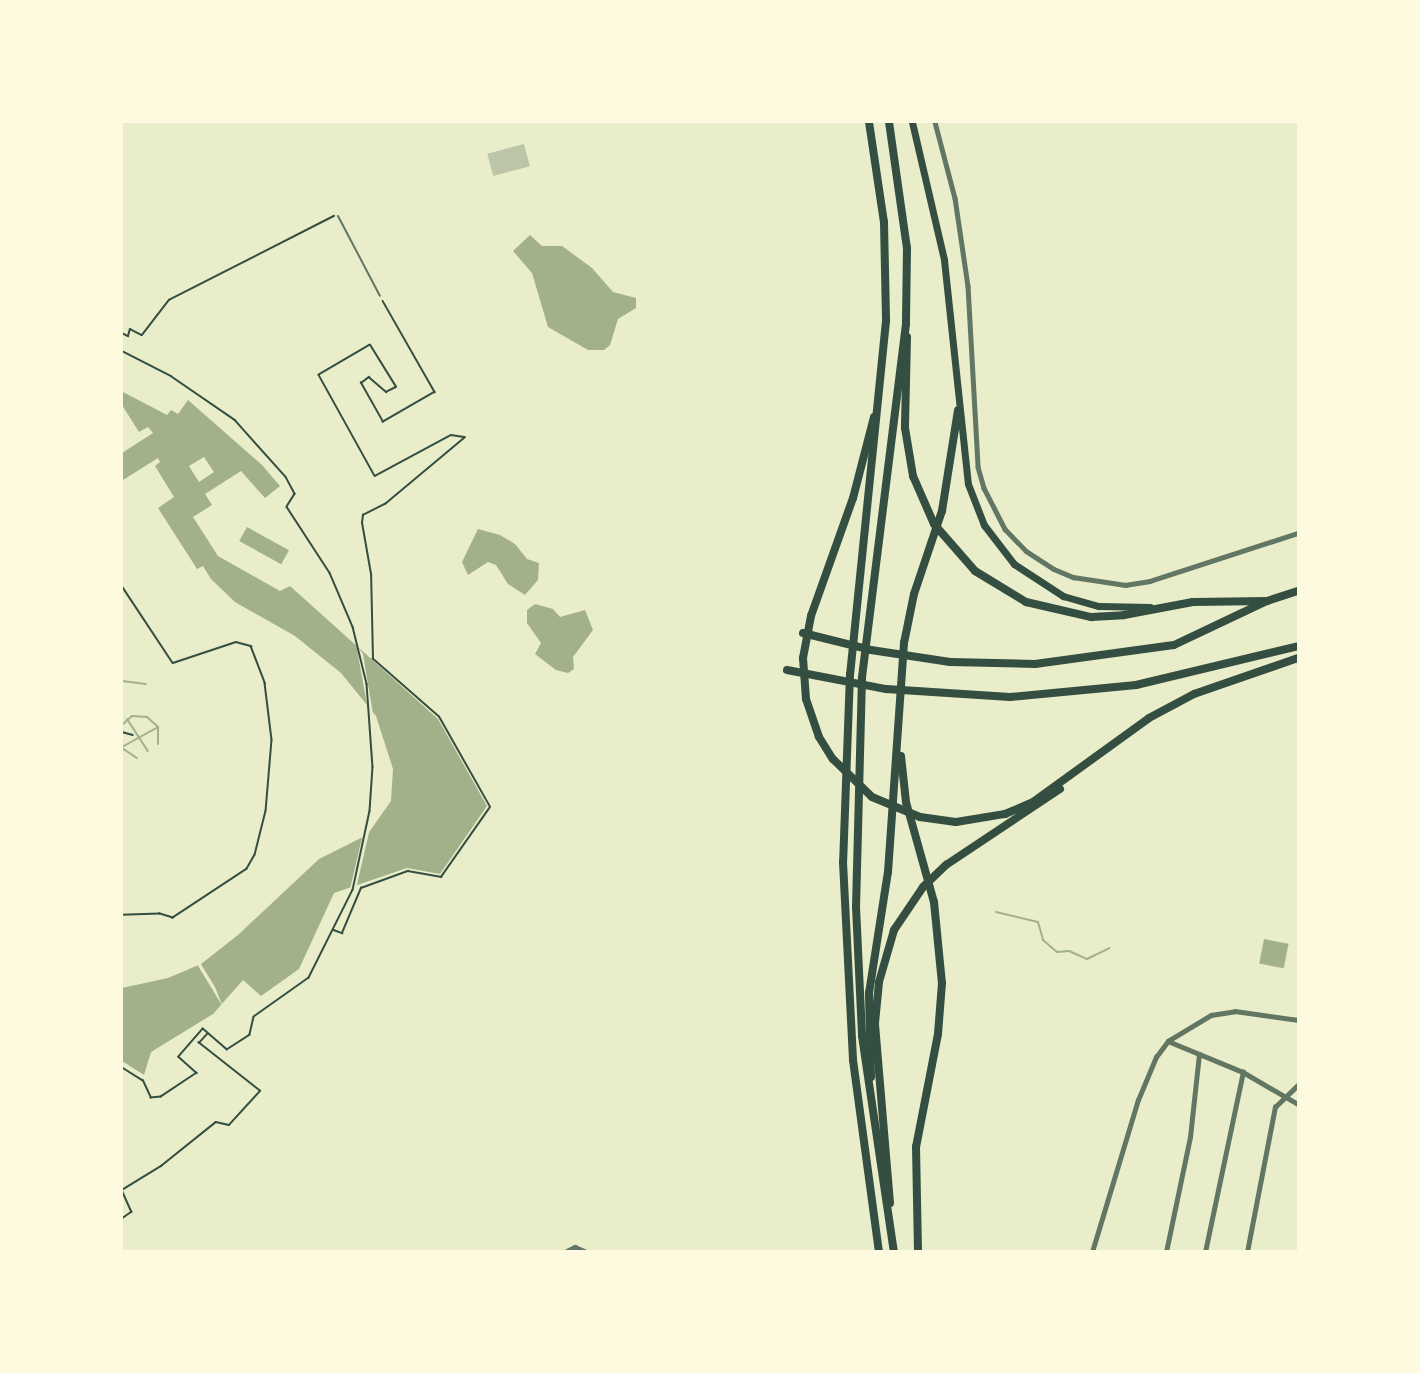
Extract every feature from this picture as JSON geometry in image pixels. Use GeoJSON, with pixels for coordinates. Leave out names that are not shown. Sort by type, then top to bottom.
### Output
{"type":"FeatureCollection","features":[{"type":"Feature","properties":{"kind":"highway"},"geometry":{"type":"LineString","coordinates":[[869,122],[886,256],[881,389],[855,616],[846,727],[844,786],[848,999],[879,1251]]}},
{"type":"Feature","properties":{"kind":"highway"},"geometry":{"type":"LineString","coordinates":[[889,122],[907,248],[905,428],[913,476],[934,524],[960,556],[1010,594],[1061,613],[1110,617],[1193,602],[1267,601]]}},
{"type":"Feature","properties":{"kind":"highway"},"geometry":{"type":"LineString","coordinates":[[912,122],[944,260],[958,410],[974,502],[989,532],[1014,564],[1045,586],[1086,603],[1159,607]]}},
{"type":"Feature","properties":{"kind":"highway"},"geometry":{"type":"LineString","coordinates":[[894,1251],[875,1129],[858,973],[857,798],[859,731],[868,618],[906,324]]}},
{"type":"Feature","properties":{"kind":"highway"},"geometry":{"type":"LineString","coordinates":[[881,389],[853,498],[816,600],[805,643],[806,699],[819,737],[851,778],[872,796],[920,817],[956,822],[1005,814],[1033,802],[1149,718],[1194,694],[1299,658]]}},
{"type":"Feature","properties":{"kind":"highway"},"geometry":{"type":"LineString","coordinates":[[875,1129],[869,993],[885,902],[907,625],[942,511],[958,410]]}},
{"type":"Feature","properties":{"kind":"highway"},"geometry":{"type":"LineString","coordinates":[[802,632],[871,650],[950,662],[1035,664],[1174,645],[1267,601],[1299,591]]}},
{"type":"Feature","properties":{"kind":"highway"},"geometry":{"type":"LineString","coordinates":[[787,670],[886,689],[1010,697],[1137,685],[1299,646]]}},
{"type":"Feature","properties":{"kind":"highway"},"geometry":{"type":"LineString","coordinates":[[900,726],[906,802],[934,902],[942,983],[938,1034],[916,1147],[918,1251]]}},
{"type":"Feature","properties":{"kind":"highway"},"geometry":{"type":"LineString","coordinates":[[891,1234],[889,1162],[875,1023],[879,982],[894,930],[923,886],[946,865],[1026,814],[1110,747]]}},
{"type":"Feature","properties":{"kind":"street"},"geometry":{"type":"LineString","coordinates":[[935,122],[955,198],[967,276],[978,467],[984,488],[1005,529],[1026,551],[1054,569],[1073,577],[1125,585],[1150,581],[1299,533]]}},
{"type":"Feature","properties":{"kind":"street"},"geometry":{"type":"LineString","coordinates":[[1092,1251],[1138,1100],[1156,1057],[1168,1041],[1210,1015],[1235,1011],[1299,1020]]}},
{"type":"Feature","properties":{"kind":"street"},"geometry":{"type":"LineString","coordinates":[[1168,1041],[1242,1072],[1286,1094],[1299,1104]]}},
{"type":"Feature","properties":{"kind":"street"},"geometry":{"type":"LineString","coordinates":[[1166,1251],[1190,1137],[1199,1053]]}},
{"type":"Feature","properties":{"kind":"street"},"geometry":{"type":"LineString","coordinates":[[1205,1251],[1242,1072]]}},
{"type":"Feature","properties":{"kind":"street"},"geometry":{"type":"LineString","coordinates":[[1247,1251],[1275,1107],[1286,1094],[1299,1085]]}},
{"type":"Feature","properties":{"kind":"street"},"geometry":{"type":"LineString","coordinates":[[565,1251],[575,1247],[587,1251]]}},
{"type":"Feature","properties":{"kind":"lane"},"geometry":{"type":"LineString","coordinates":[[338,216],[380,296]]}},
{"type":"Feature","properties":{"kind":"path"},"geometry":{"type":"LineString","coordinates":[[122,333],[128,336],[130,329],[142,335],[169,300],[330,216],[338,216]]}},
{"type":"Feature","properties":{"kind":"path"},"geometry":{"type":"LineString","coordinates":[[333,930],[342,933],[361,888],[408,871],[441,877],[490,807],[439,717],[373,659],[372,574],[363,515],[385,504],[465,437],[452,435],[375,476],[319,375],[370,345],[396,387],[386,392],[369,377],[361,383],[383,422],[435,392],[380,296]]}},
{"type":"Feature","properties":{"kind":"path"},"geometry":{"type":"LineString","coordinates":[[122,351],[197,392],[263,447],[295,494],[287,507],[344,601],[361,654],[373,737],[369,817],[353,890],[309,978],[254,1017],[250,1035],[227,1050],[203,1029],[178,1057],[197,1073],[160,1097],[151,1098],[143,1081],[122,1068]]}},
{"type":"Feature","properties":{"kind":"path"},"geometry":{"type":"LineString","coordinates":[[122,586],[173,663],[230,643],[251,646],[264,675],[272,740],[264,819],[255,855],[247,868],[173,918],[160,914],[122,915]]}},
{"type":"Feature","properties":{"kind":"path"},"geometry":{"type":"LineString","coordinates":[[122,732],[133,735]]}},
{"type":"Feature","properties":{"kind":"path"},"geometry":{"type":"LineString","coordinates":[[122,1219],[132,1212],[122,1190],[161,1166],[216,1122],[229,1125],[260,1090],[199,1043],[207,1033]]}},
{"type":"Feature","properties":{"kind":"shaded area"},"geometry":{"type":"Polygon","coordinates":[[[530,235],[542,246],[562,246],[592,268],[613,292],[636,298],[636,308],[618,319],[610,345],[604,350],[588,350],[548,327],[532,273],[513,251],[530,235]]]}},
{"type":"Feature","properties":{"kind":"shaded area"},"geometry":{"type":"Polygon","coordinates":[[[123,392],[167,415],[171,410],[178,414],[188,400],[262,465],[280,486],[265,498],[241,471],[205,494],[212,505],[193,517],[218,556],[280,591],[290,586],[438,719],[487,806],[440,874],[407,868],[334,893],[299,969],[261,996],[243,980],[213,1014],[151,1052],[144,1075],[122,1061],[122,988],[168,978],[201,964],[238,935],[319,859],[367,835],[391,801],[393,769],[376,716],[341,673],[295,636],[235,602],[211,579],[203,566],[197,569],[158,508],[174,497],[155,466],[160,462],[158,458],[123,480],[122,453],[153,433],[148,427],[139,432],[122,405],[123,392]],[[204,457],[189,466],[199,482],[214,472],[204,457]]]}},
{"type":"Feature","properties":{"kind":"shaded area"},"geometry":{"type":"Polygon","coordinates":[[[247,527],[289,550],[281,564],[239,541],[247,527]]]}},
{"type":"Feature","properties":{"kind":"shaded area"},"geometry":{"type":"Polygon","coordinates":[[[478,529],[500,535],[515,544],[527,559],[539,563],[538,580],[525,595],[508,584],[496,565],[488,562],[468,575],[462,562],[478,529]]]}},
{"type":"Feature","properties":{"kind":"shaded area"},"geometry":{"type":"Polygon","coordinates":[[[535,604],[553,609],[560,617],[585,610],[593,630],[573,657],[574,669],[568,673],[556,670],[535,654],[541,643],[527,623],[527,610],[535,604]]]}},
{"type":"Feature","properties":{"kind":"shaded area"},"geometry":{"type":"Polygon","coordinates":[[[1264,939],[1289,944],[1284,968],[1259,964],[1264,939]]]}},
{"type":"Feature","properties":{"kind":"pier"},"geometry":{"type":"Polygon","coordinates":[[[356,644],[363,654],[374,720],[368,710],[356,644]]]}},
{"type":"Feature","properties":{"kind":"pier"},"geometry":{"type":"Polygon","coordinates":[[[370,828],[356,889],[350,889],[363,834],[370,828]]]}},
{"type":"Feature","properties":{"kind":"pier"},"geometry":{"type":"Polygon","coordinates":[[[199,961],[215,987],[223,1007],[197,964],[199,961]]]}},
{"type":"Feature","properties":{"kind":"building"},"geometry":{"type":"Polygon","coordinates":[[[524,144],[530,166],[493,176],[487,154],[524,144]]]}},
{"type":"Feature","properties":{"kind":"waterway"},"geometry":{"type":"LineString","coordinates":[[122,681],[146,684]]}},
{"type":"Feature","properties":{"kind":"waterway"},"geometry":{"type":"LineString","coordinates":[[122,725],[132,716],[147,717],[158,727],[158,744]]}},
{"type":"Feature","properties":{"kind":"waterway"},"geometry":{"type":"LineString","coordinates":[[127,719],[148,751]]}},
{"type":"Feature","properties":{"kind":"waterway"},"geometry":{"type":"LineString","coordinates":[[122,747],[158,727]]}},
{"type":"Feature","properties":{"kind":"waterway"},"geometry":{"type":"LineString","coordinates":[[122,748],[137,758]]}},
{"type":"Feature","properties":{"kind":"waterway"},"geometry":{"type":"LineString","coordinates":[[996,912],[1038,922],[1043,940],[1057,952],[1069,951],[1087,959],[1110,948]]}}]}
